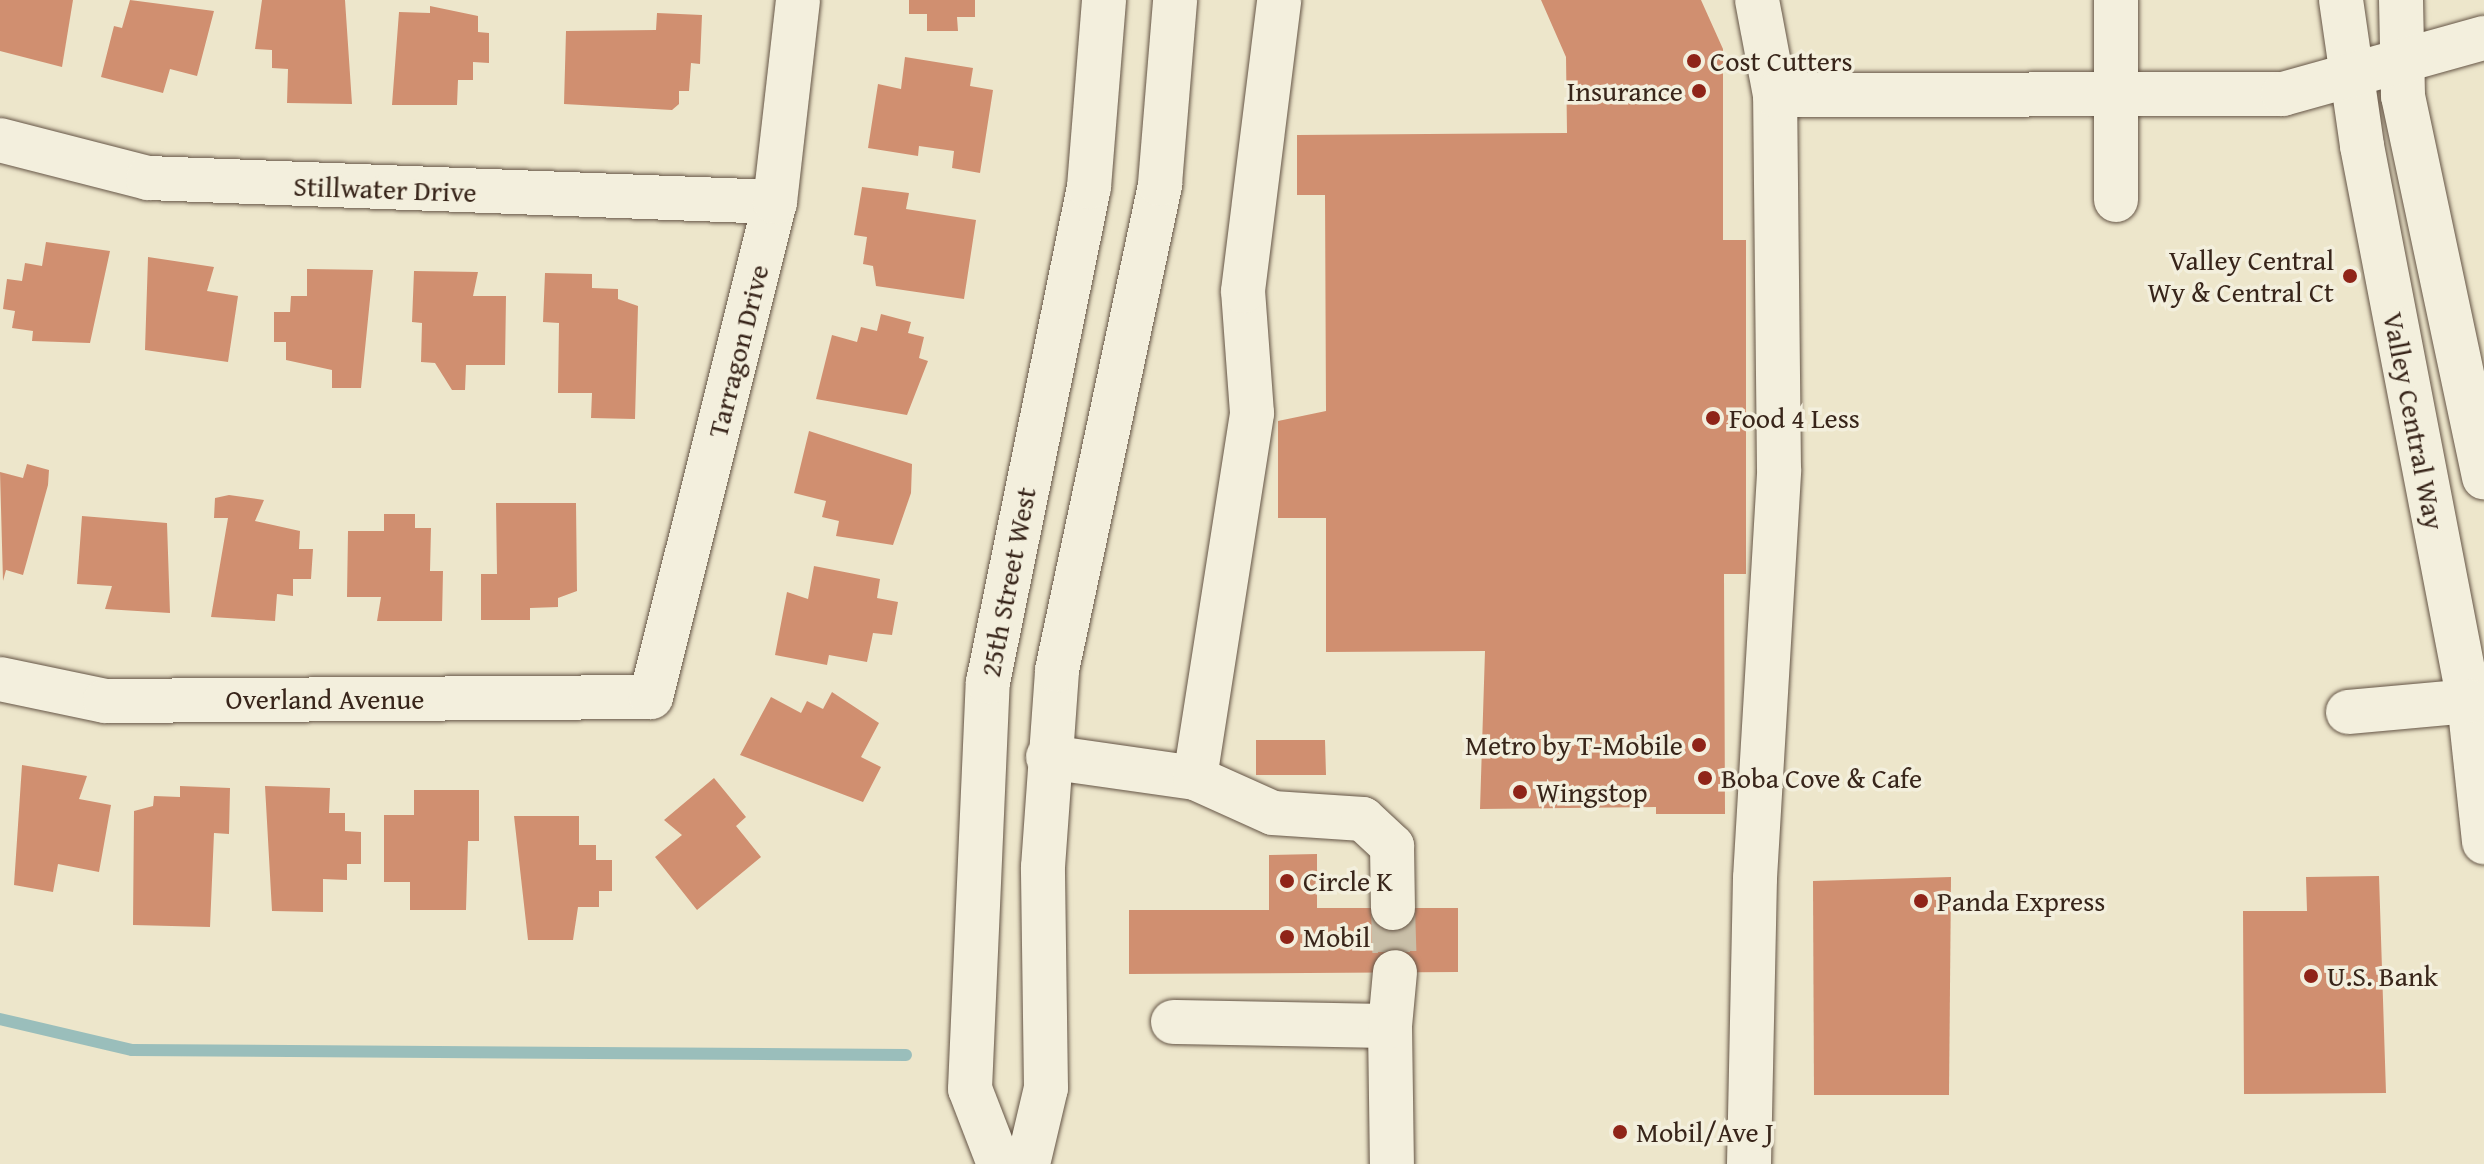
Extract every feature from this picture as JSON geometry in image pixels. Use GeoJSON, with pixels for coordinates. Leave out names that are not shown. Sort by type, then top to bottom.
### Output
{"type":"FeatureCollection","features":[{"type":"Feature","properties":{"kind":"street","name":"Tarragon Drive"},"geometry":{"type":"LineString","coordinates":[[651,697],[775,202],[798,0]]}},
{"type":"Feature","properties":{"kind":"street","name":"25th Street West"},"geometry":{"type":"LineString","coordinates":[[999,1164],[970,1089],[988,682],[1089,187],[1104,0]]}},
{"type":"Feature","properties":{"kind":"street"},"geometry":{"type":"LineString","coordinates":[[1028,1164],[1046,1088],[1048,757],[1057,670],[1160,184],[1175,0]]}},
{"type":"Feature","properties":{"kind":"street"},"geometry":{"type":"LineString","coordinates":[[1195,778],[1252,413],[1243,291],[1279,0]]}},
{"type":"Feature","properties":{"kind":"street"},"geometry":{"type":"LineString","coordinates":[[1749,1164],[1755,878],[1779,470],[1775,95],[1757,0]]}},
{"type":"Feature","properties":{"kind":"street"},"geometry":{"type":"LineString","coordinates":[[2116,0],[2116,200]]}},
{"type":"Feature","properties":{"kind":"street","name":"Valley Central Way"},"geometry":{"type":"LineString","coordinates":[[2341,0],[2351,74],[2469,701],[2484,842]]}},
{"type":"Feature","properties":{"kind":"street","name":"Valley Central Way"},"geometry":{"type":"LineString","coordinates":[[2401,0],[2401,60],[2484,478]]}},
{"type":"Feature","properties":{"kind":"street"},"geometry":{"type":"LineString","coordinates":[[1775,95],[2283,94],[2484,38]]}},
{"type":"Feature","properties":{"kind":"street","name":"Stillwater Drive"},"geometry":{"type":"LineString","coordinates":[[0,140],[148,178],[775,202]]}},
{"type":"Feature","properties":{"kind":"street","name":"Overland Avenue"},"geometry":{"type":"LineString","coordinates":[[0,679],[105,701],[651,697]]}},
{"type":"Feature","properties":{"kind":"street"},"geometry":{"type":"LineString","coordinates":[[2348,712],[2469,701]]}},
{"type":"Feature","properties":{"kind":"street"},"geometry":{"type":"LineString","coordinates":[[1048,757],[1195,778],[1273,813],[1363,819],[1392,846],[1393,908]]}},
{"type":"Feature","properties":{"kind":"street"},"geometry":{"type":"LineString","coordinates":[[1392,1164],[1390,1026],[1395,972]]}},
{"type":"Feature","properties":{"kind":"street"},"geometry":{"type":"LineString","coordinates":[[1173,1022],[1390,1026]]}},
{"type":"Feature","properties":{"kind":"building"},"geometry":{"type":"Polygon","coordinates":[[[0,0],[73,0],[62,67],[0,51],[0,0]]]}},
{"type":"Feature","properties":{"kind":"building"},"geometry":{"type":"Polygon","coordinates":[[[130,0],[214,11],[197,76],[170,69],[163,93],[101,77],[114,26],[122,28],[130,0]]]}},
{"type":"Feature","properties":{"kind":"building"},"geometry":{"type":"Polygon","coordinates":[[[262,0],[345,0],[352,104],[287,103],[288,69],[272,68],[272,50],[255,49],[262,0]]]}},
{"type":"Feature","properties":{"kind":"building"},"geometry":{"type":"Polygon","coordinates":[[[909,0],[975,0],[975,17],[957,17],[958,31],[927,31],[927,14],[909,14],[909,0]]]}},
{"type":"Feature","properties":{"kind":"building"},"geometry":{"type":"Polygon","coordinates":[[[1541,0],[1701,0],[1723,49],[1723,240],[1746,240],[1746,574],[1724,574],[1725,814],[1656,814],[1656,807],[1480,809],[1485,651],[1326,652],[1326,518],[1278,518],[1278,421],[1326,411],[1325,195],[1297,195],[1297,135],[1567,133],[1566,57],[1541,0]]]}},
{"type":"Feature","properties":{"kind":"building"},"geometry":{"type":"Polygon","coordinates":[[[430,6],[478,16],[478,32],[489,33],[489,63],[473,62],[473,80],[458,80],[457,105],[392,105],[399,12],[430,13],[430,6]]]}},
{"type":"Feature","properties":{"kind":"building"},"geometry":{"type":"Polygon","coordinates":[[[657,13],[702,15],[700,64],[691,63],[689,91],[679,91],[679,104],[672,110],[564,104],[566,31],[656,30],[657,13]]]}},
{"type":"Feature","properties":{"kind":"building"},"geometry":{"type":"Polygon","coordinates":[[[905,57],[973,68],[970,86],[993,90],[980,173],[952,168],[954,151],[919,146],[918,156],[868,148],[878,84],[901,89],[905,57]]]}},
{"type":"Feature","properties":{"kind":"building"},"geometry":{"type":"Polygon","coordinates":[[[862,187],[909,193],[906,209],[976,220],[964,299],[876,286],[873,266],[863,264],[867,237],[854,235],[862,187]]]}},
{"type":"Feature","properties":{"kind":"building"},"geometry":{"type":"Polygon","coordinates":[[[46,242],[110,251],[90,343],[32,341],[33,331],[12,328],[15,311],[3,309],[7,279],[22,281],[25,263],[42,266],[46,242]]]}},
{"type":"Feature","properties":{"kind":"building"},"geometry":{"type":"Polygon","coordinates":[[[148,257],[214,267],[207,291],[238,296],[228,362],[145,350],[148,257]]]}},
{"type":"Feature","properties":{"kind":"building"},"geometry":{"type":"Polygon","coordinates":[[[307,269],[373,270],[361,388],[332,388],[332,370],[286,360],[286,342],[274,342],[274,312],[290,312],[291,296],[307,296],[307,269]]]}},
{"type":"Feature","properties":{"kind":"building"},"geometry":{"type":"Polygon","coordinates":[[[414,271],[478,272],[473,296],[506,296],[505,365],[466,365],[465,390],[452,390],[435,363],[421,362],[422,323],[412,322],[414,271]]]}},
{"type":"Feature","properties":{"kind":"building"},"geometry":{"type":"Polygon","coordinates":[[[545,273],[592,274],[592,288],[618,289],[618,299],[638,306],[635,419],[591,418],[592,393],[558,393],[559,323],[543,322],[545,273]]]}},
{"type":"Feature","properties":{"kind":"building"},"geometry":{"type":"Polygon","coordinates":[[[881,314],[911,322],[908,333],[924,337],[919,358],[928,361],[907,415],[816,399],[832,335],[857,342],[861,327],[877,331],[881,314]]]}},
{"type":"Feature","properties":{"kind":"building"},"geometry":{"type":"Polygon","coordinates":[[[809,431],[912,464],[911,493],[893,545],[836,536],[839,521],[822,517],[826,501],[794,493],[809,431]]]}},
{"type":"Feature","properties":{"kind":"building"},"geometry":{"type":"Polygon","coordinates":[[[27,464],[49,470],[48,485],[23,575],[6,570],[3,581],[0,472],[23,478],[27,464]]]}},
{"type":"Feature","properties":{"kind":"building"},"geometry":{"type":"Polygon","coordinates":[[[229,495],[264,500],[255,521],[300,531],[299,549],[313,549],[311,579],[293,579],[293,596],[277,594],[275,621],[211,617],[228,518],[214,518],[215,498],[229,495]]]}},
{"type":"Feature","properties":{"kind":"building"},"geometry":{"type":"Polygon","coordinates":[[[496,503],[576,503],[577,591],[558,598],[558,607],[530,608],[530,620],[481,620],[481,574],[497,574],[496,503]]]}},
{"type":"Feature","properties":{"kind":"building"},"geometry":{"type":"Polygon","coordinates":[[[384,514],[415,514],[415,528],[431,528],[430,571],[443,571],[442,621],[377,621],[381,597],[347,597],[348,531],[384,531],[384,514]]]}},
{"type":"Feature","properties":{"kind":"building"},"geometry":{"type":"Polygon","coordinates":[[[82,516],[167,523],[170,613],[105,609],[112,586],[77,584],[82,516]]]}},
{"type":"Feature","properties":{"kind":"building"},"geometry":{"type":"Polygon","coordinates":[[[814,566],[880,579],[877,598],[898,602],[892,635],[873,633],[867,662],[829,655],[827,665],[775,655],[787,592],[808,599],[814,566]]]}},
{"type":"Feature","properties":{"kind":"building"},"geometry":{"type":"Polygon","coordinates":[[[832,692],[879,723],[861,757],[881,767],[863,802],[740,755],[771,697],[801,713],[807,701],[823,709],[832,692]]]}},
{"type":"Feature","properties":{"kind":"building"},"geometry":{"type":"Polygon","coordinates":[[[1256,740],[1325,740],[1326,775],[1256,775],[1256,740]]]}},
{"type":"Feature","properties":{"kind":"building"},"geometry":{"type":"Polygon","coordinates":[[[22,765],[87,776],[79,799],[111,805],[99,872],[58,864],[53,892],[14,885],[22,765]]]}},
{"type":"Feature","properties":{"kind":"building"},"geometry":{"type":"Polygon","coordinates":[[[714,778],[746,817],[736,826],[761,857],[697,910],[655,857],[682,835],[664,820],[714,778]]]}},
{"type":"Feature","properties":{"kind":"building"},"geometry":{"type":"Polygon","coordinates":[[[180,786],[230,788],[229,834],[214,833],[210,927],[133,925],[134,811],[153,806],[154,796],[180,797],[180,786]]]}},
{"type":"Feature","properties":{"kind":"building"},"geometry":{"type":"Polygon","coordinates":[[[265,786],[330,788],[329,813],[345,813],[345,831],[361,832],[361,864],[347,864],[347,880],[323,879],[323,912],[272,911],[265,786]]]}},
{"type":"Feature","properties":{"kind":"building"},"geometry":{"type":"Polygon","coordinates":[[[414,790],[479,790],[479,841],[468,841],[466,910],[410,910],[410,882],[384,882],[384,815],[414,815],[414,790]]]}},
{"type":"Feature","properties":{"kind":"building"},"geometry":{"type":"Polygon","coordinates":[[[514,816],[579,816],[579,845],[596,845],[596,860],[612,860],[612,891],[599,891],[599,907],[578,907],[573,940],[528,940],[514,816]]]}},
{"type":"Feature","properties":{"kind":"building"},"geometry":{"type":"Polygon","coordinates":[[[1317,854],[1317,908],[1458,908],[1458,972],[1129,974],[1129,910],[1269,910],[1269,855],[1317,854]]]}},
{"type":"Feature","properties":{"kind":"building","name":"U.S. Bank"},"geometry":{"type":"Polygon","coordinates":[[[2379,876],[2386,1093],[2244,1094],[2243,911],[2307,911],[2306,877],[2379,876]]]}},
{"type":"Feature","properties":{"kind":"building"},"geometry":{"type":"Polygon","coordinates":[[[1951,877],[1949,1095],[1814,1095],[1813,881],[1951,877]]]}},
{"type":"Feature","properties":{"kind":"waterway"},"geometry":{"type":"LineString","coordinates":[[0,1019],[132,1050],[906,1055]]}},
{"type":"Feature","properties":{"kind":"tunnel"},"geometry":{"type":"LineString","coordinates":[[1393,908],[1395,972]]}},
{"type":"Feature","properties":{"kind":"place","name":"Cost Cutters"},"geometry":{"type":"Point","coordinates":[1694,61]}},
{"type":"Feature","properties":{"kind":"place","name":"Insurance"},"geometry":{"type":"Point","coordinates":[1699,91]}},
{"type":"Feature","properties":{"kind":"place","name":"Valley Central Wy & Central Ct"},"geometry":{"type":"Point","coordinates":[2350,276]}},
{"type":"Feature","properties":{"kind":"place","name":"Food 4 Less"},"geometry":{"type":"Point","coordinates":[1713,418]}},
{"type":"Feature","properties":{"kind":"place","name":"Metro by T-Mobile"},"geometry":{"type":"Point","coordinates":[1699,745]}},
{"type":"Feature","properties":{"kind":"place","name":"Boba Cove & Cafe"},"geometry":{"type":"Point","coordinates":[1705,778]}},
{"type":"Feature","properties":{"kind":"place","name":"Wingstop"},"geometry":{"type":"Point","coordinates":[1520,792]}},
{"type":"Feature","properties":{"kind":"place","name":"Circle K"},"geometry":{"type":"Point","coordinates":[1287,881]}},
{"type":"Feature","properties":{"kind":"place","name":"Panda Express"},"geometry":{"type":"Point","coordinates":[1921,901]}},
{"type":"Feature","properties":{"kind":"place","name":"Mobil"},"geometry":{"type":"Point","coordinates":[1287,937]}},
{"type":"Feature","properties":{"kind":"place","name":"U.S. Bank"},"geometry":{"type":"Point","coordinates":[2311,976]}},
{"type":"Feature","properties":{"kind":"place","name":"Mobil/Ave J"},"geometry":{"type":"Point","coordinates":[1620,1132]}}]}
